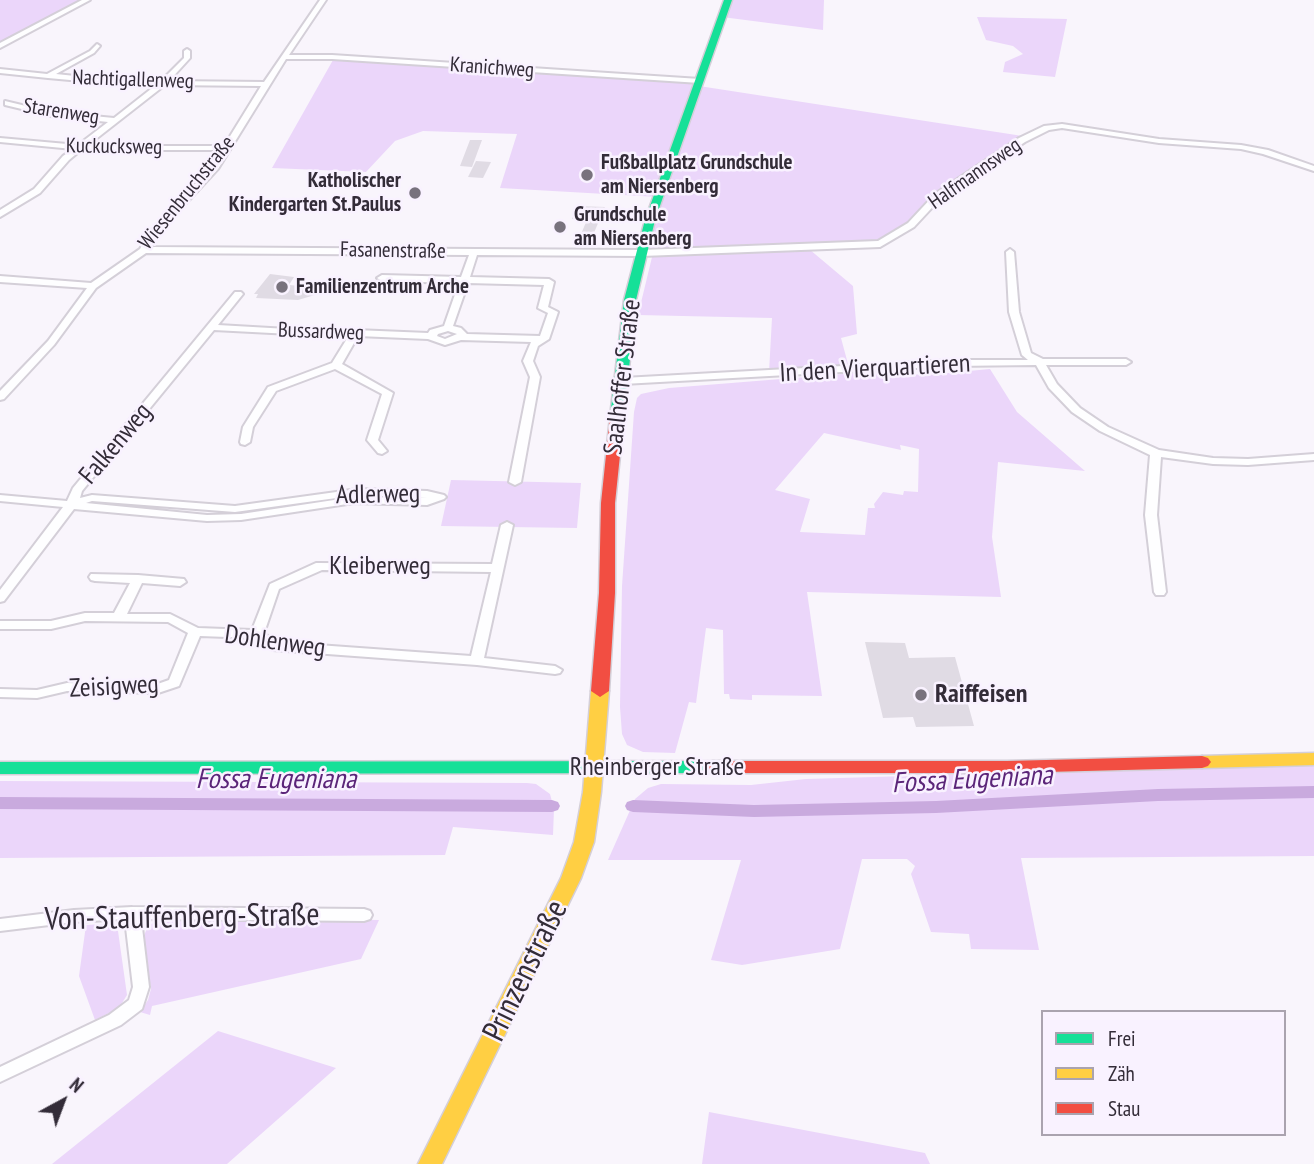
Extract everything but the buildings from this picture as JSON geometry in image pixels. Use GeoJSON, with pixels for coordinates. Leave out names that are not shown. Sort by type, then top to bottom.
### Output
{"type":"FeatureCollection","features":[{"type":"Feature","properties":{"kind":"main road","name":"Saalhoffer Straße"},"geometry":{"type":"LineString","coordinates":[[593,769],[607,593],[608,503],[630,300],[650,220],[728,0]]}},
{"type":"Feature","properties":{"kind":"main road","name":"Rheinberger Straße"},"geometry":{"type":"LineString","coordinates":[[0,768],[593,769],[1041,766],[1314,759]]}},
{"type":"Feature","properties":{"kind":"main road","name":"Prinzenstraße"},"geometry":{"type":"LineString","coordinates":[[430,1164],[575,869],[584,842],[593,769]]}},
{"type":"Feature","properties":{"kind":"street"},"geometry":{"type":"LineString","coordinates":[[0,46],[87,0]]}},
{"type":"Feature","properties":{"kind":"street","name":"Wiesenbruchstraße"},"geometry":{"type":"LineString","coordinates":[[0,397],[51,343],[93,286],[144,250],[150,236],[215,167],[266,83],[323,0]]}},
{"type":"Feature","properties":{"kind":"street"},"geometry":{"type":"LineString","coordinates":[[48,76],[92,52],[97,46]]}},
{"type":"Feature","properties":{"kind":"street"},"geometry":{"type":"LineString","coordinates":[[0,214],[37,191],[79,148],[163,83],[187,58],[187,51]]}},
{"type":"Feature","properties":{"kind":"street","name":"Kranichweg"},"geometry":{"type":"LineString","coordinates":[[284,57],[332,57],[700,81]]}},
{"type":"Feature","properties":{"kind":"street","name":"Nachtigallenweg"},"geometry":{"type":"LineString","coordinates":[[0,71],[114,82],[266,83]]}},
{"type":"Feature","properties":{"kind":"street","name":"Starenweg"},"geometry":{"type":"LineString","coordinates":[[8,103],[51,114],[115,120]]}},
{"type":"Feature","properties":{"kind":"street","name":"Halfmannsweg"},"geometry":{"type":"LineString","coordinates":[[642,253],[880,244],[911,225],[938,196],[1023,140],[1057,126],[1082,127],[1170,142],[1241,147],[1265,152],[1314,169]]}},
{"type":"Feature","properties":{"kind":"street","name":"Kuckucksweg"},"geometry":{"type":"LineString","coordinates":[[0,141],[79,148],[228,148]]}},
{"type":"Feature","properties":{"kind":"street"},"geometry":{"type":"LineString","coordinates":[[0,150],[13,143]]}},
{"type":"Feature","properties":{"kind":"street","name":"Fasanenstraße"},"geometry":{"type":"LineString","coordinates":[[144,250],[642,253]]}},
{"type":"Feature","properties":{"kind":"street"},"geometry":{"type":"LineString","coordinates":[[448,328],[474,252]]}},
{"type":"Feature","properties":{"kind":"street"},"geometry":{"type":"LineString","coordinates":[[1010,252],[1014,312],[1027,355],[1039,362],[1053,386],[1076,410],[1104,429],[1156,453],[1213,461],[1248,463],[1314,457]]}},
{"type":"Feature","properties":{"kind":"street"},"geometry":{"type":"LineString","coordinates":[[382,278],[549,282],[543,308],[553,312],[544,340]]}},
{"type":"Feature","properties":{"kind":"street"},"geometry":{"type":"LineString","coordinates":[[0,279],[93,286]]}},
{"type":"Feature","properties":{"kind":"street","name":"Falkenweg"},"geometry":{"type":"LineString","coordinates":[[0,598],[72,503],[77,490],[238,294]]}},
{"type":"Feature","properties":{"kind":"street","name":"Bussardweg"},"geometry":{"type":"LineString","coordinates":[[212,327],[340,335],[355,333],[431,336],[435,340],[445,342],[460,337]]}},
{"type":"Feature","properties":{"kind":"street"},"geometry":{"type":"LineString","coordinates":[[431,336],[437,330],[448,328],[460,331],[460,337],[544,340]]}},
{"type":"Feature","properties":{"kind":"street"},"geometry":{"type":"LineString","coordinates":[[245,442],[248,427],[271,389],[336,366],[355,333]]}},
{"type":"Feature","properties":{"kind":"street"},"geometry":{"type":"LineString","coordinates":[[515,482],[536,377],[528,362],[534,344],[544,340]]}},
{"type":"Feature","properties":{"kind":"street","name":"In den Vierquartieren"},"geometry":{"type":"LineString","coordinates":[[623,381],[769,375],[927,364],[1126,362]]}},
{"type":"Feature","properties":{"kind":"street"},"geometry":{"type":"LineString","coordinates":[[336,366],[388,393],[372,440],[382,451]]}},
{"type":"Feature","properties":{"kind":"street"},"geometry":{"type":"LineString","coordinates":[[1156,453],[1151,515],[1160,592]]}},
{"type":"Feature","properties":{"kind":"street","name":"Adlerweg"},"geometry":{"type":"LineString","coordinates":[[0,498],[219,518],[274,513],[354,500],[427,502],[440,497],[427,494],[355,492],[234,509],[92,498],[72,503]]}},
{"type":"Feature","properties":{"kind":"street"},"geometry":{"type":"LineString","coordinates":[[477,661],[507,525]]}},
{"type":"Feature","properties":{"kind":"street","name":"Kleiberweg"},"geometry":{"type":"LineString","coordinates":[[257,634],[274,587],[320,566],[498,568]]}},
{"type":"Feature","properties":{"kind":"street"},"geometry":{"type":"LineString","coordinates":[[95,577],[180,582]]}},
{"type":"Feature","properties":{"kind":"street"},"geometry":{"type":"LineString","coordinates":[[119,617],[138,579]]}},
{"type":"Feature","properties":{"kind":"street","name":"Dohlenweg"},"geometry":{"type":"LineString","coordinates":[[0,625],[51,625],[85,617],[170,618],[195,632],[257,634],[273,646],[477,661],[555,670]]}},
{"type":"Feature","properties":{"kind":"street","name":"Zeisigweg"},"geometry":{"type":"LineString","coordinates":[[0,693],[37,694],[67,687],[153,690],[174,683],[195,632]]}},
{"type":"Feature","properties":{"kind":"street"},"geometry":{"type":"LineString","coordinates":[[0,1075],[115,1020],[136,1004],[141,987],[132,913]]}},
{"type":"Feature","properties":{"kind":"street","name":"Von-Stauffenberg-Straße"},"geometry":{"type":"LineString","coordinates":[[0,925],[74,916],[132,913],[364,915]]}},
{"type":"Feature","properties":{"kind":"shaded area"},"geometry":{"type":"Polygon","coordinates":[[[0,0],[85,0],[0,45],[0,0]]]}},
{"type":"Feature","properties":{"kind":"shaded area"},"geometry":{"type":"Polygon","coordinates":[[[728,0],[824,0],[823,30],[722,17],[728,0]]]}},
{"type":"Feature","properties":{"kind":"shaded area"},"geometry":{"type":"Polygon","coordinates":[[[977,17],[1067,19],[1055,77],[1003,72],[1005,62],[1023,54],[1013,46],[986,40],[977,17]]]}},
{"type":"Feature","properties":{"kind":"shaded area"},"geometry":{"type":"Polygon","coordinates":[[[333,60],[699,82],[699,86],[1029,137],[936,197],[911,225],[877,246],[809,249],[853,286],[857,334],[841,338],[848,364],[769,372],[772,318],[638,315],[653,253],[642,253],[658,197],[500,188],[517,134],[423,131],[395,141],[366,172],[272,168],[333,60]]]}},
{"type":"Feature","properties":{"kind":"shaded area"},"geometry":{"type":"Polygon","coordinates":[[[990,369],[1017,412],[1085,471],[998,462],[992,537],[1001,597],[807,592],[822,696],[752,695],[752,700],[730,699],[729,694],[724,694],[723,630],[706,628],[696,703],[689,702],[675,753],[643,752],[627,745],[622,734],[620,707],[622,586],[637,398],[641,394],[669,388],[868,372],[927,375],[990,369]],[[824,433],[775,490],[810,499],[800,532],[865,535],[868,508],[875,508],[874,504],[883,492],[903,495],[904,491],[918,492],[919,449],[900,445],[901,450],[824,433]]]}},
{"type":"Feature","properties":{"kind":"shaded area"},"geometry":{"type":"Polygon","coordinates":[[[451,480],[581,483],[577,528],[441,526],[451,480]]]}},
{"type":"Feature","properties":{"kind":"shaded area"},"geometry":{"type":"Polygon","coordinates":[[[1314,764],[1314,856],[1021,858],[1039,950],[971,949],[969,934],[931,932],[911,874],[915,866],[907,859],[862,859],[840,949],[742,965],[711,960],[741,860],[608,860],[635,799],[648,788],[661,784],[751,785],[806,779],[1314,764]]]}},
{"type":"Feature","properties":{"kind":"shaded area"},"geometry":{"type":"Polygon","coordinates":[[[0,781],[527,783],[536,784],[550,794],[554,809],[553,835],[453,827],[445,855],[0,858],[0,781]]]}},
{"type":"Feature","properties":{"kind":"shaded area"},"geometry":{"type":"Polygon","coordinates":[[[162,918],[379,920],[361,959],[152,1006],[150,1015],[140,1012],[151,989],[143,938],[148,926],[162,918]]]}},
{"type":"Feature","properties":{"kind":"shaded area"},"geometry":{"type":"Polygon","coordinates":[[[104,924],[118,931],[127,995],[119,1008],[95,1020],[79,976],[86,925],[104,924]]]}},
{"type":"Feature","properties":{"kind":"shaded area"},"geometry":{"type":"Polygon","coordinates":[[[218,1031],[336,1068],[227,1164],[52,1164],[218,1031]]]}},
{"type":"Feature","properties":{"kind":"shaded area"},"geometry":{"type":"Polygon","coordinates":[[[709,1112],[925,1153],[930,1164],[702,1164],[709,1112]]]}},
{"type":"Feature","properties":{"kind":"waterway","name":"Fossa Eugeniana"},"geometry":{"type":"LineString","coordinates":[[633,806],[754,811],[936,807],[1158,795],[1314,792]]}},
{"type":"Feature","properties":{"kind":"waterway","name":"Fossa Eugeniana"},"geometry":{"type":"LineString","coordinates":[[0,803],[552,806]]}},
{"type":"Feature","properties":{"kind":"traffic: fast"},"geometry":{"type":"LineString","coordinates":[[617,417],[630,300],[650,220],[728,0]]}},
{"type":"Feature","properties":{"kind":"traffic: fast"},"geometry":{"type":"LineString","coordinates":[[0,768],[714,767]]}},
{"type":"Feature","properties":{"kind":"traffic: slow"},"geometry":{"type":"LineString","coordinates":[[430,1164],[571,878],[584,842],[592,792],[600,691]]}},
{"type":"Feature","properties":{"kind":"traffic: slow"},"geometry":{"type":"LineString","coordinates":[[1202,762],[1314,759]]}},
{"type":"Feature","properties":{"kind":"traffic: jam"},"geometry":{"type":"LineString","coordinates":[[600,691],[607,593],[608,503],[617,417]]}},
{"type":"Feature","properties":{"kind":"traffic: jam"},"geometry":{"type":"LineString","coordinates":[[714,767],[1007,767],[1202,762]]}},
{"type":"Feature","properties":{"kind":"place","name":"Fußballplatz Grundschule am Niersenberg"},"geometry":{"type":"Point","coordinates":[587,175]}},
{"type":"Feature","properties":{"kind":"place","name":"Katholischer Kindergarten St.Paulus"},"geometry":{"type":"Point","coordinates":[415,193]}},
{"type":"Feature","properties":{"kind":"place","name":"Grundschule am Niersenberg"},"geometry":{"type":"Point","coordinates":[560,227]}},
{"type":"Feature","properties":{"kind":"place","name":"Familienzentrum Arche"},"geometry":{"type":"Point","coordinates":[282,287]}},
{"type":"Feature","properties":{"kind":"place","name":"Raiffeisen"},"geometry":{"type":"Point","coordinates":[921,695]}}]}
